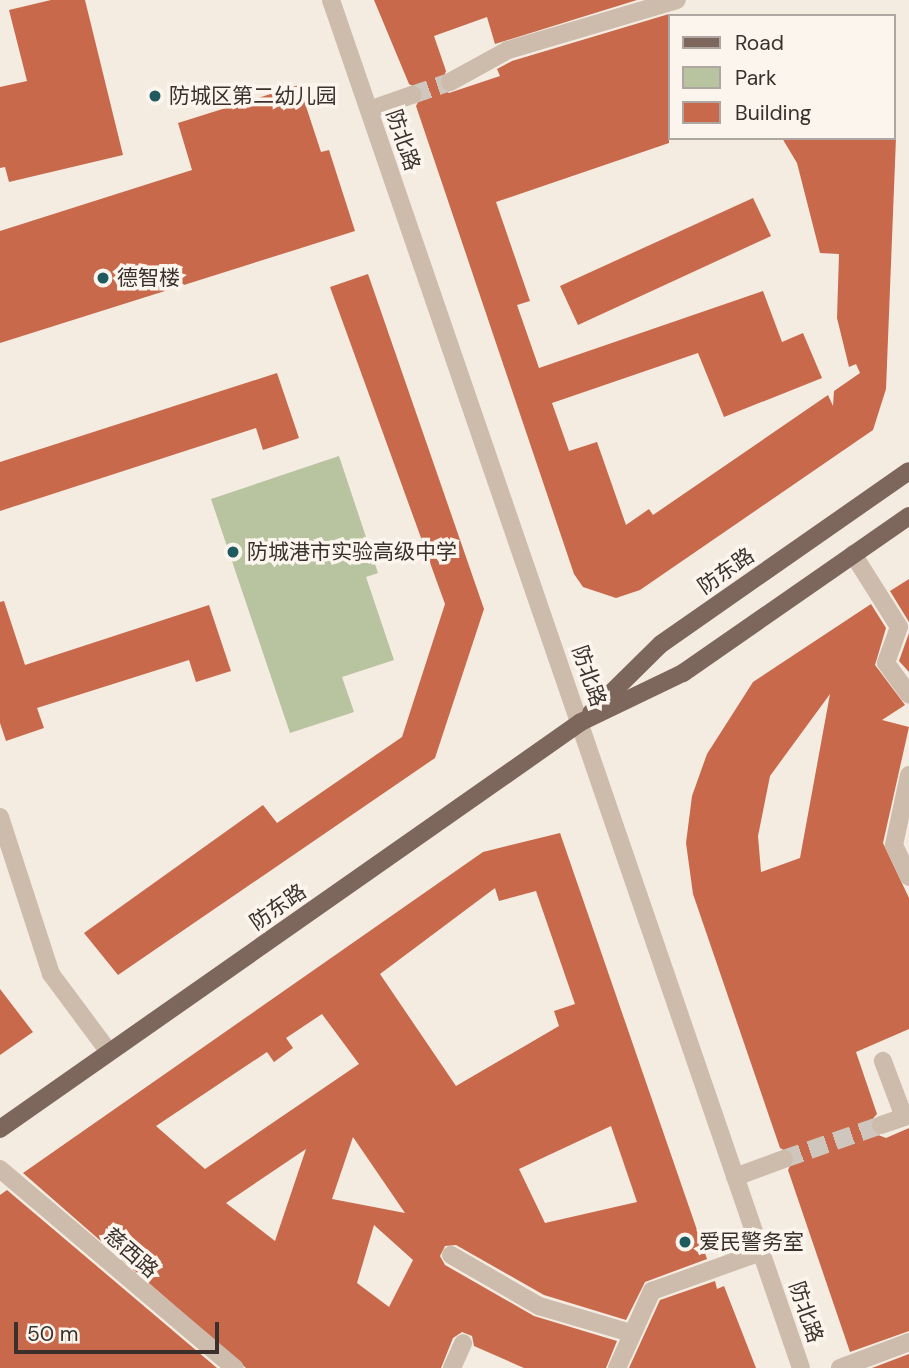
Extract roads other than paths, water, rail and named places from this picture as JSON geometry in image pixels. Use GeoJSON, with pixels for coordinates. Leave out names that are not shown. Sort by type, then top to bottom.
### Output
{"type":"FeatureCollection","features":[{"type":"Feature","properties":{"kind":"main road","name":"防东路"},"geometry":{"type":"LineString","coordinates":[[0,1129],[581,722],[662,644],[909,471]]}},
{"type":"Feature","properties":{"kind":"main road","name":"防东路"},"geometry":{"type":"LineString","coordinates":[[581,722],[683,673],[909,516]]}},
{"type":"Feature","properties":{"kind":"street","name":"防北路"},"geometry":{"type":"LineString","coordinates":[[331,0],[801,1368]]}},
{"type":"Feature","properties":{"kind":"street"},"geometry":{"type":"LineString","coordinates":[[450,82],[508,50],[677,0]]}},
{"type":"Feature","properties":{"kind":"street"},"geometry":{"type":"LineString","coordinates":[[369,110],[412,95]]}},
{"type":"Feature","properties":{"kind":"street"},"geometry":{"type":"LineString","coordinates":[[853,554],[899,627],[886,663],[909,695]]}},
{"type":"Feature","properties":{"kind":"street"},"geometry":{"type":"LineString","coordinates":[[909,775],[894,845],[909,877]]}},
{"type":"Feature","properties":{"kind":"street"},"geometry":{"type":"LineString","coordinates":[[0,817],[51,974],[109,1052]]}},
{"type":"Feature","properties":{"kind":"street"},"geometry":{"type":"LineString","coordinates":[[881,1125],[904,1116],[883,1060]]}},
{"type":"Feature","properties":{"kind":"street"},"geometry":{"type":"LineString","coordinates":[[735,1177],[784,1159]]}},
{"type":"Feature","properties":{"kind":"street","name":"慈西路"},"geometry":{"type":"LineString","coordinates":[[0,1168],[235,1368]]}},
{"type":"Feature","properties":{"kind":"street"},"geometry":{"type":"LineString","coordinates":[[617,1368],[652,1291],[761,1252]]}},
{"type":"Feature","properties":{"kind":"street"},"geometry":{"type":"LineString","coordinates":[[451,1255],[540,1306],[631,1333]]}},
{"type":"Feature","properties":{"kind":"street"},"geometry":{"type":"LineString","coordinates":[[840,1368],[909,1342]]}},
{"type":"Feature","properties":{"kind":"street"},"geometry":{"type":"LineString","coordinates":[[452,1368],[463,1343]]}},
{"type":"Feature","properties":{"kind":"tunnel"},"geometry":{"type":"LineString","coordinates":[[412,95],[450,82]]}},
{"type":"Feature","properties":{"kind":"tunnel"},"geometry":{"type":"LineString","coordinates":[[784,1159],[881,1125]]}},
{"type":"Feature","properties":{"kind":"place","name":"防城区第二幼儿园"},"geometry":{"type":"Point","coordinates":[155,96]}},
{"type":"Feature","properties":{"kind":"place","name":"德智楼"},"geometry":{"type":"Point","coordinates":[103,278]}},
{"type":"Feature","properties":{"kind":"place","name":"防城港市实验高级中学"},"geometry":{"type":"Point","coordinates":[233,552]}},
{"type":"Feature","properties":{"kind":"place","name":"爱民警务室"},"geometry":{"type":"Point","coordinates":[685,1242]}}]}
